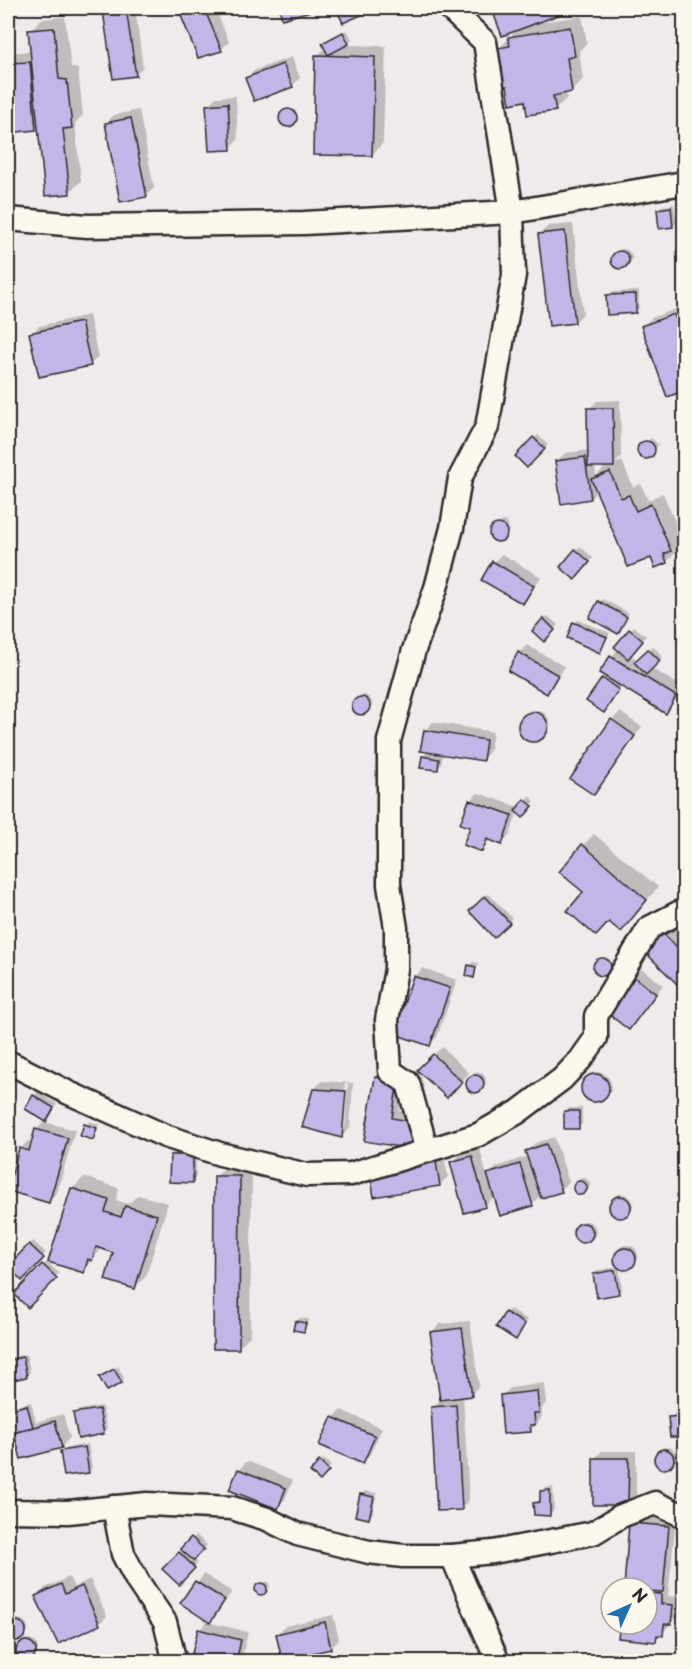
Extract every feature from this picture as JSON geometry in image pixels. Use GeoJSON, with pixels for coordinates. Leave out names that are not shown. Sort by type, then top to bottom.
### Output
{"type":"FeatureCollection","features":[{"type":"Feature","properties":{"kind":"street"},"geometry":{"type":"LineString","coordinates":[[427,1151],[408,1083],[390,1071],[387,1020],[396,969],[396,928],[389,885],[389,741],[414,650],[439,578],[452,528],[460,478],[487,427],[514,275],[512,212],[485,42],[449,8]]}},
{"type":"Feature","properties":{"kind":"street"},"geometry":{"type":"LineString","coordinates":[[8,219],[87,226],[304,223],[512,212],[683,187]]}},
{"type":"Feature","properties":{"kind":"street"},"geometry":{"type":"LineString","coordinates":[[8,1062],[69,1093],[165,1136],[271,1167],[307,1175],[351,1174],[478,1135],[518,1112],[562,1079],[581,1059],[596,1038],[596,1016],[649,928],[684,910]]}},
{"type":"Feature","properties":{"kind":"street"},"geometry":{"type":"LineString","coordinates":[[8,1511],[68,1512],[114,1507],[186,1504],[232,1508],[267,1519],[297,1534],[361,1550],[403,1556],[452,1556],[493,1552],[593,1533],[621,1516],[655,1503],[684,1516]]}},
{"type":"Feature","properties":{"kind":"street"},"geometry":{"type":"LineString","coordinates":[[114,1507],[123,1554],[138,1582],[165,1622],[175,1662]]}},
{"type":"Feature","properties":{"kind":"street"},"geometry":{"type":"LineString","coordinates":[[452,1556],[498,1662]]}},
{"type":"Feature","properties":{"kind":"building"},"geometry":{"type":"Polygon","coordinates":[[[126,8],[136,76],[113,79],[103,11],[126,8]]]}},
{"type":"Feature","properties":{"kind":"building"},"geometry":{"type":"Polygon","coordinates":[[[178,8],[204,8],[222,51],[198,58],[178,8]]]}},
{"type":"Feature","properties":{"kind":"building"},"geometry":{"type":"Polygon","coordinates":[[[279,8],[313,8],[314,10],[282,19],[279,8]]]}},
{"type":"Feature","properties":{"kind":"building"},"geometry":{"type":"Polygon","coordinates":[[[336,8],[377,8],[343,23],[336,8]]]}},
{"type":"Feature","properties":{"kind":"building"},"geometry":{"type":"Polygon","coordinates":[[[504,8],[577,8],[502,36],[493,12],[504,8]]]}},
{"type":"Feature","properties":{"kind":"building"},"geometry":{"type":"Polygon","coordinates":[[[570,27],[575,56],[567,58],[572,92],[553,96],[556,111],[527,115],[525,101],[510,104],[507,86],[501,87],[498,70],[502,69],[498,48],[510,46],[508,37],[570,27]]]}},
{"type":"Feature","properties":{"kind":"building"},"geometry":{"type":"Polygon","coordinates":[[[54,28],[59,79],[67,80],[72,128],[63,129],[70,194],[45,196],[28,30],[54,28]]]}},
{"type":"Feature","properties":{"kind":"building"},"geometry":{"type":"Polygon","coordinates":[[[343,32],[349,44],[328,55],[322,43],[343,32]]]}},
{"type":"Feature","properties":{"kind":"building"},"geometry":{"type":"Polygon","coordinates":[[[315,55],[375,57],[372,156],[313,155],[315,55]]]}},
{"type":"Feature","properties":{"kind":"building"},"geometry":{"type":"Polygon","coordinates":[[[30,62],[36,130],[8,133],[8,63],[30,62]]]}},
{"type":"Feature","properties":{"kind":"building"},"geometry":{"type":"Polygon","coordinates":[[[283,64],[293,87],[254,101],[245,78],[283,64]]]}},
{"type":"Feature","properties":{"kind":"building"},"geometry":{"type":"Polygon","coordinates":[[[228,103],[231,150],[209,151],[206,105],[228,103]]]}},
{"type":"Feature","properties":{"kind":"building"},"geometry":{"type":"Polygon","coordinates":[[[288,109],[294,112],[297,118],[294,124],[288,127],[282,124],[279,118],[282,112],[288,109]]]}},
{"type":"Feature","properties":{"kind":"building"},"geometry":{"type":"Polygon","coordinates":[[[131,118],[147,197],[120,202],[105,123],[131,118]]]}},
{"type":"Feature","properties":{"kind":"building"},"geometry":{"type":"Polygon","coordinates":[[[671,207],[673,227],[659,229],[657,209],[671,207]]]}},
{"type":"Feature","properties":{"kind":"building"},"geometry":{"type":"Polygon","coordinates":[[[565,231],[575,323],[549,326],[538,234],[565,231]]]}},
{"type":"Feature","properties":{"kind":"building"},"geometry":{"type":"Polygon","coordinates":[[[620,251],[626,254],[629,260],[626,266],[620,269],[614,266],[611,260],[614,254],[620,251]]]}},
{"type":"Feature","properties":{"kind":"building"},"geometry":{"type":"Polygon","coordinates":[[[636,294],[636,313],[607,315],[606,295],[636,294]]]}},
{"type":"Feature","properties":{"kind":"building"},"geometry":{"type":"Polygon","coordinates":[[[674,314],[684,342],[684,391],[667,397],[641,326],[674,314]]]}},
{"type":"Feature","properties":{"kind":"building"},"geometry":{"type":"Polygon","coordinates":[[[81,322],[91,366],[39,377],[29,333],[81,322]]]}},
{"type":"Feature","properties":{"kind":"building"},"geometry":{"type":"Polygon","coordinates":[[[587,408],[613,408],[614,467],[588,467],[587,408]]]}},
{"type":"Feature","properties":{"kind":"building"},"geometry":{"type":"Polygon","coordinates":[[[533,437],[545,449],[527,468],[515,456],[533,437]]]}},
{"type":"Feature","properties":{"kind":"building"},"geometry":{"type":"Polygon","coordinates":[[[646,441],[652,444],[655,450],[652,456],[646,459],[640,456],[637,450],[640,444],[646,441]]]}},
{"type":"Feature","properties":{"kind":"building"},"geometry":{"type":"Polygon","coordinates":[[[585,457],[591,499],[561,504],[555,461],[585,457]]]}},
{"type":"Feature","properties":{"kind":"building"},"geometry":{"type":"Polygon","coordinates":[[[610,472],[621,498],[629,495],[636,511],[651,504],[671,551],[664,554],[667,563],[655,568],[651,558],[628,567],[591,479],[610,472]]]}},
{"type":"Feature","properties":{"kind":"building"},"geometry":{"type":"Polygon","coordinates":[[[498,524],[504,527],[507,533],[504,539],[498,542],[492,539],[489,533],[492,527],[498,524]]]}},
{"type":"Feature","properties":{"kind":"building"},"geometry":{"type":"Polygon","coordinates":[[[575,549],[590,562],[575,580],[560,567],[575,549]]]}},
{"type":"Feature","properties":{"kind":"building"},"geometry":{"type":"Polygon","coordinates":[[[492,561],[534,586],[523,604],[481,580],[492,561]]]}},
{"type":"Feature","properties":{"kind":"building"},"geometry":{"type":"Polygon","coordinates":[[[598,601],[627,617],[618,634],[589,618],[598,601]]]}},
{"type":"Feature","properties":{"kind":"building"},"geometry":{"type":"Polygon","coordinates":[[[543,618],[555,630],[544,642],[532,631],[543,618]]]}},
{"type":"Feature","properties":{"kind":"building"},"geometry":{"type":"Polygon","coordinates":[[[573,622],[607,637],[600,653],[567,638],[573,622]]]}},
{"type":"Feature","properties":{"kind":"building"},"geometry":{"type":"Polygon","coordinates":[[[629,629],[643,641],[628,659],[614,647],[629,629]]]}},
{"type":"Feature","properties":{"kind":"building"},"geometry":{"type":"Polygon","coordinates":[[[648,649],[660,661],[646,675],[634,662],[648,649]]]}},
{"type":"Feature","properties":{"kind":"building"},"geometry":{"type":"Polygon","coordinates":[[[518,652],[558,675],[547,694],[508,671],[518,652]]]}},
{"type":"Feature","properties":{"kind":"building"},"geometry":{"type":"Polygon","coordinates":[[[610,656],[676,696],[666,714],[599,673],[610,656]]]}},
{"type":"Feature","properties":{"kind":"building"},"geometry":{"type":"Polygon","coordinates":[[[602,678],[619,690],[604,713],[586,701],[602,678]]]}},
{"type":"Feature","properties":{"kind":"building"},"geometry":{"type":"Polygon","coordinates":[[[361,697],[367,700],[370,706],[367,712],[361,715],[355,712],[352,706],[355,700],[361,697]]]}},
{"type":"Feature","properties":{"kind":"building"},"geometry":{"type":"Polygon","coordinates":[[[533,712],[544,716],[548,727],[544,738],[533,742],[522,738],[518,727],[522,716],[533,712]]]}},
{"type":"Feature","properties":{"kind":"building"},"geometry":{"type":"Polygon","coordinates":[[[611,719],[635,736],[594,795],[570,779],[611,719]]]}},
{"type":"Feature","properties":{"kind":"building"},"geometry":{"type":"Polygon","coordinates":[[[424,730],[486,740],[483,761],[420,751],[424,730]]]}},
{"type":"Feature","properties":{"kind":"building"},"geometry":{"type":"Polygon","coordinates":[[[422,756],[439,759],[438,770],[420,768],[422,756]]]}},
{"type":"Feature","properties":{"kind":"building"},"geometry":{"type":"Polygon","coordinates":[[[524,799],[533,806],[523,818],[515,811],[524,799]]]}},
{"type":"Feature","properties":{"kind":"building"},"geometry":{"type":"Polygon","coordinates":[[[469,800],[512,815],[502,845],[487,839],[482,852],[463,845],[470,827],[460,824],[469,800]]]}},
{"type":"Feature","properties":{"kind":"building"},"geometry":{"type":"Polygon","coordinates":[[[582,844],[647,900],[621,932],[609,922],[596,936],[567,911],[583,892],[559,872],[582,844]]]}},
{"type":"Feature","properties":{"kind":"building"},"geometry":{"type":"Polygon","coordinates":[[[485,896],[510,923],[494,938],[469,911],[485,896]]]}},
{"type":"Feature","properties":{"kind":"building"},"geometry":{"type":"Polygon","coordinates":[[[662,932],[684,954],[684,991],[644,951],[662,932]]]}},
{"type":"Feature","properties":{"kind":"building"},"geometry":{"type":"Polygon","coordinates":[[[602,958],[608,961],[611,967],[608,973],[602,976],[596,973],[593,967],[596,961],[602,958]]]}},
{"type":"Feature","properties":{"kind":"building"},"geometry":{"type":"Polygon","coordinates":[[[468,965],[476,967],[474,978],[466,976],[468,965]]]}},
{"type":"Feature","properties":{"kind":"building"},"geometry":{"type":"Polygon","coordinates":[[[413,976],[450,988],[430,1046],[394,1034],[413,976]]]}},
{"type":"Feature","properties":{"kind":"building"},"geometry":{"type":"Polygon","coordinates":[[[633,976],[656,994],[629,1030],[606,1012],[633,976]]]}},
{"type":"Feature","properties":{"kind":"building"},"geometry":{"type":"Polygon","coordinates":[[[433,1054],[462,1082],[447,1098],[417,1070],[433,1054]]]}},
{"type":"Feature","properties":{"kind":"building"},"geometry":{"type":"Polygon","coordinates":[[[595,1074],[605,1078],[609,1088],[605,1098],[595,1102],[585,1098],[581,1088],[585,1078],[595,1074]]]}},
{"type":"Feature","properties":{"kind":"building"},"geometry":{"type":"Polygon","coordinates":[[[475,1075],[481,1078],[484,1084],[481,1090],[475,1093],[469,1090],[466,1084],[469,1078],[475,1075]]]}},
{"type":"Feature","properties":{"kind":"building"},"geometry":{"type":"Polygon","coordinates":[[[375,1077],[398,1081],[392,1118],[415,1122],[411,1149],[364,1141],[375,1077]]]}},
{"type":"Feature","properties":{"kind":"building"},"geometry":{"type":"Polygon","coordinates":[[[313,1089],[346,1091],[342,1138],[302,1127],[313,1089]]]}},
{"type":"Feature","properties":{"kind":"building"},"geometry":{"type":"Polygon","coordinates":[[[33,1095],[54,1108],[46,1122],[25,1109],[33,1095]]]}},
{"type":"Feature","properties":{"kind":"building"},"geometry":{"type":"Polygon","coordinates":[[[564,1111],[579,1111],[579,1129],[564,1129],[564,1111]]]}},
{"type":"Feature","properties":{"kind":"building"},"geometry":{"type":"Polygon","coordinates":[[[84,1124],[97,1128],[93,1140],[80,1136],[84,1124]]]}},
{"type":"Feature","properties":{"kind":"building"},"geometry":{"type":"Polygon","coordinates":[[[35,1129],[68,1138],[49,1203],[8,1191],[8,1172],[12,1174],[19,1148],[29,1151],[35,1129]]]}},
{"type":"Feature","properties":{"kind":"building"},"geometry":{"type":"Polygon","coordinates":[[[546,1144],[562,1192],[541,1198],[525,1151],[546,1144]]]}},
{"type":"Feature","properties":{"kind":"building"},"geometry":{"type":"Polygon","coordinates":[[[170,1155],[193,1155],[193,1183],[169,1182],[170,1155]]]}},
{"type":"Feature","properties":{"kind":"building"},"geometry":{"type":"Polygon","coordinates":[[[472,1156],[486,1207],[464,1213],[450,1162],[472,1156]]]}},
{"type":"Feature","properties":{"kind":"building"},"geometry":{"type":"Polygon","coordinates":[[[436,1162],[440,1186],[374,1197],[370,1173],[436,1162]]]}},
{"type":"Feature","properties":{"kind":"building"},"geometry":{"type":"Polygon","coordinates":[[[520,1164],[533,1206],[500,1216],[487,1174],[520,1164]]]}},
{"type":"Feature","properties":{"kind":"building"},"geometry":{"type":"Polygon","coordinates":[[[214,1176],[240,1176],[239,1349],[213,1349],[214,1176]]]}},
{"type":"Feature","properties":{"kind":"building"},"geometry":{"type":"Polygon","coordinates":[[[580,1181],[585,1183],[587,1188],[585,1193],[580,1195],[575,1193],[573,1188],[575,1183],[580,1181]]]}},
{"type":"Feature","properties":{"kind":"building"},"geometry":{"type":"Polygon","coordinates":[[[71,1188],[109,1200],[105,1212],[121,1217],[125,1206],[157,1215],[135,1289],[105,1280],[113,1253],[96,1247],[92,1261],[88,1259],[84,1273],[48,1262],[71,1188]]]}},
{"type":"Feature","properties":{"kind":"building"},"geometry":{"type":"Polygon","coordinates":[[[620,1196],[628,1199],[631,1207],[628,1215],[620,1218],[612,1215],[609,1207],[612,1199],[620,1196]]]}},
{"type":"Feature","properties":{"kind":"building"},"geometry":{"type":"Polygon","coordinates":[[[583,1223],[590,1226],[593,1233],[590,1240],[583,1243],[576,1240],[573,1233],[576,1226],[583,1223]]]}},
{"type":"Feature","properties":{"kind":"building"},"geometry":{"type":"Polygon","coordinates":[[[29,1244],[44,1258],[22,1281],[8,1266],[29,1244]]]}},
{"type":"Feature","properties":{"kind":"building"},"geometry":{"type":"Polygon","coordinates":[[[625,1248],[633,1251],[636,1259],[633,1267],[625,1270],[617,1267],[614,1259],[617,1251],[625,1248]]]}},
{"type":"Feature","properties":{"kind":"building"},"geometry":{"type":"Polygon","coordinates":[[[42,1264],[57,1278],[28,1308],[14,1294],[42,1264]]]}},
{"type":"Feature","properties":{"kind":"building"},"geometry":{"type":"Polygon","coordinates":[[[615,1270],[619,1294],[597,1298],[593,1274],[615,1270]]]}},
{"type":"Feature","properties":{"kind":"building"},"geometry":{"type":"Polygon","coordinates":[[[505,1312],[525,1324],[516,1340],[496,1327],[505,1312]]]}},
{"type":"Feature","properties":{"kind":"building"},"geometry":{"type":"Polygon","coordinates":[[[295,1321],[306,1323],[304,1332],[293,1330],[295,1321]]]}},
{"type":"Feature","properties":{"kind":"building"},"geometry":{"type":"Polygon","coordinates":[[[462,1328],[472,1396],[440,1400],[430,1332],[462,1328]]]}},
{"type":"Feature","properties":{"kind":"building"},"geometry":{"type":"Polygon","coordinates":[[[23,1357],[27,1377],[8,1381],[8,1360],[23,1357]]]}},
{"type":"Feature","properties":{"kind":"building"},"geometry":{"type":"Polygon","coordinates":[[[114,1369],[122,1383],[107,1391],[99,1377],[114,1369]]]}},
{"type":"Feature","properties":{"kind":"building"},"geometry":{"type":"Polygon","coordinates":[[[537,1391],[539,1413],[534,1413],[535,1425],[530,1425],[531,1432],[503,1434],[500,1395],[537,1391]]]}},
{"type":"Feature","properties":{"kind":"building"},"geometry":{"type":"Polygon","coordinates":[[[27,1405],[33,1427],[13,1432],[8,1410],[27,1405]]]}},
{"type":"Feature","properties":{"kind":"building"},"geometry":{"type":"Polygon","coordinates":[[[456,1405],[462,1510],[437,1511],[431,1407],[456,1405]]]}},
{"type":"Feature","properties":{"kind":"building"},"geometry":{"type":"Polygon","coordinates":[[[99,1409],[104,1434],[78,1439],[73,1413],[99,1409]]]}},
{"type":"Feature","properties":{"kind":"building"},"geometry":{"type":"Polygon","coordinates":[[[684,1416],[684,1437],[670,1437],[668,1417],[684,1416]]]}},
{"type":"Feature","properties":{"kind":"building"},"geometry":{"type":"Polygon","coordinates":[[[332,1417],[375,1436],[363,1464],[319,1445],[332,1417]]]}},
{"type":"Feature","properties":{"kind":"building"},"geometry":{"type":"Polygon","coordinates":[[[55,1421],[62,1448],[21,1459],[14,1433],[55,1421]]]}},
{"type":"Feature","properties":{"kind":"building"},"geometry":{"type":"Polygon","coordinates":[[[85,1447],[89,1473],[64,1476],[60,1451],[85,1447]]]}},
{"type":"Feature","properties":{"kind":"building"},"geometry":{"type":"Polygon","coordinates":[[[660,1449],[668,1449],[674,1455],[674,1463],[668,1469],[660,1469],[654,1463],[654,1455],[660,1449]]]}},
{"type":"Feature","properties":{"kind":"building"},"geometry":{"type":"Polygon","coordinates":[[[593,1458],[629,1458],[628,1505],[593,1505],[593,1458]]]}},
{"type":"Feature","properties":{"kind":"building"},"geometry":{"type":"Polygon","coordinates":[[[319,1461],[329,1471],[320,1481],[310,1472],[319,1461]]]}},
{"type":"Feature","properties":{"kind":"building"},"geometry":{"type":"Polygon","coordinates":[[[238,1469],[286,1488],[278,1509],[229,1490],[238,1469]]]}},
{"type":"Feature","properties":{"kind":"building"},"geometry":{"type":"Polygon","coordinates":[[[550,1490],[550,1516],[534,1515],[533,1503],[540,1502],[540,1491],[550,1490]]]}},
{"type":"Feature","properties":{"kind":"building"},"geometry":{"type":"Polygon","coordinates":[[[360,1494],[374,1497],[369,1519],[355,1516],[360,1494]]]}},
{"type":"Feature","properties":{"kind":"building"},"geometry":{"type":"Polygon","coordinates":[[[629,1523],[669,1526],[663,1592],[659,1592],[659,1576],[625,1576],[629,1523]]]}},
{"type":"Feature","properties":{"kind":"building"},"geometry":{"type":"Polygon","coordinates":[[[191,1537],[204,1549],[194,1561],[180,1549],[191,1537]]]}},
{"type":"Feature","properties":{"kind":"building"},"geometry":{"type":"Polygon","coordinates":[[[179,1552],[195,1568],[179,1585],[162,1569],[179,1552]]]}},
{"type":"Feature","properties":{"kind":"building"},"geometry":{"type":"Polygon","coordinates":[[[195,1581],[225,1600],[210,1623],[180,1603],[195,1581]]]}},
{"type":"Feature","properties":{"kind":"building"},"geometry":{"type":"Polygon","coordinates":[[[263,1583],[267,1589],[263,1595],[259,1595],[255,1587],[263,1583]]]}},
{"type":"Feature","properties":{"kind":"building"},"geometry":{"type":"Polygon","coordinates":[[[61,1584],[65,1594],[82,1586],[100,1625],[58,1644],[35,1596],[61,1584]]]}},
{"type":"Feature","properties":{"kind":"building"},"geometry":{"type":"Polygon","coordinates":[[[659,1594],[661,1594],[661,1604],[673,1605],[671,1624],[664,1624],[663,1636],[659,1635],[659,1594]]]}},
{"type":"Feature","properties":{"kind":"building"},"geometry":{"type":"Polygon","coordinates":[[[16,1621],[23,1624],[26,1631],[23,1638],[16,1641],[9,1638],[6,1631],[9,1624],[16,1621]]]}},
{"type":"Feature","properties":{"kind":"building"},"geometry":{"type":"Polygon","coordinates":[[[325,1622],[331,1649],[282,1660],[276,1634],[325,1622]]]}},
{"type":"Feature","properties":{"kind":"building"},"geometry":{"type":"Polygon","coordinates":[[[198,1629],[241,1640],[236,1662],[190,1662],[198,1629]]]}},
{"type":"Feature","properties":{"kind":"building"},"geometry":{"type":"Polygon","coordinates":[[[618,1636],[657,1636],[656,1642],[618,1638],[618,1636]]]}},
{"type":"Feature","properties":{"kind":"building"},"geometry":{"type":"Polygon","coordinates":[[[26,1641],[33,1644],[36,1651],[33,1658],[26,1661],[19,1658],[16,1651],[19,1644],[26,1641]]]}}]}
